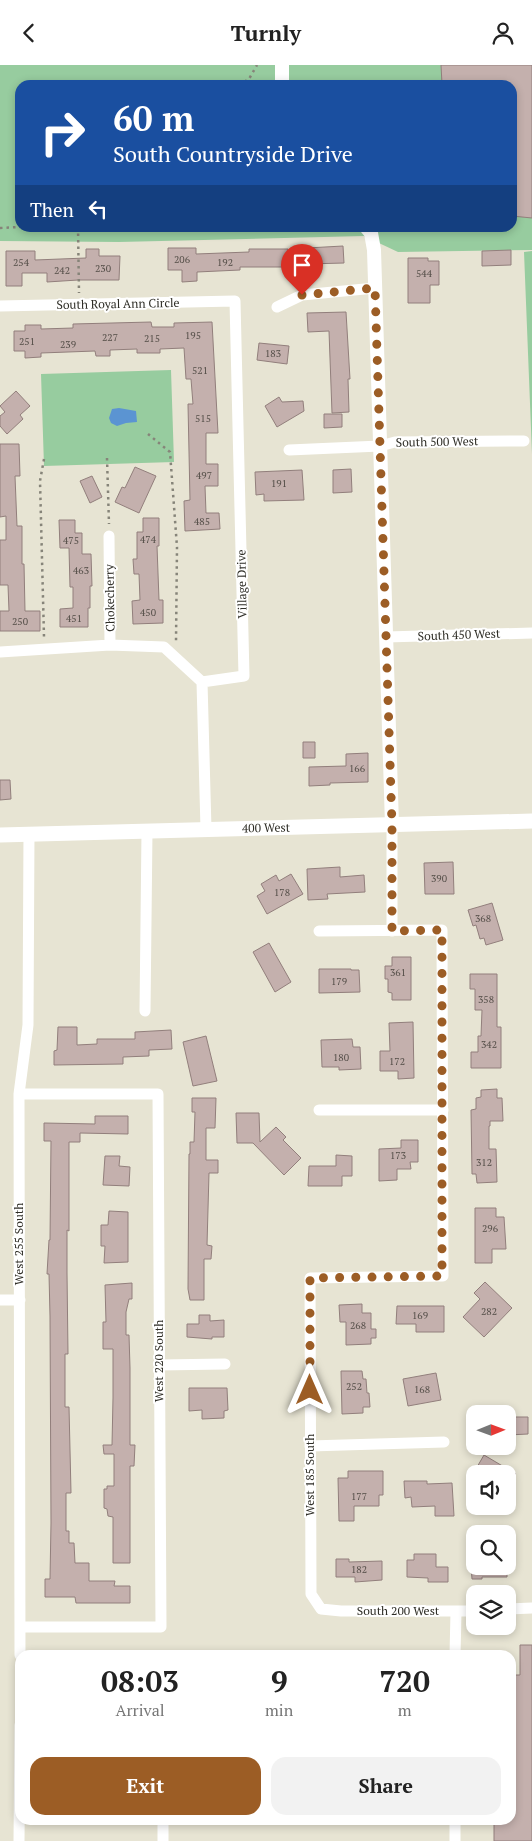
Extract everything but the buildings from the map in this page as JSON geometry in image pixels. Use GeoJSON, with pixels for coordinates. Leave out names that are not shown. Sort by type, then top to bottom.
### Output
{"type":"FeatureCollection","features":[{"type":"Feature","properties":{"kind":"main road","name":"400 West"},"geometry":{"type":"LineString","coordinates":[[0,835],[532,821]]}},
{"type":"Feature","properties":{"kind":"street"},"geometry":{"type":"LineString","coordinates":[[282,65],[282,80]]}},
{"type":"Feature","properties":{"kind":"street"},"geometry":{"type":"LineString","coordinates":[[370,232],[374,250],[392,825],[392,931]]}},
{"type":"Feature","properties":{"kind":"street"},"geometry":{"type":"LineString","coordinates":[[277,307],[302,295],[375,288]]}},
{"type":"Feature","properties":{"kind":"street","name":"South Royal Ann Circle"},"geometry":{"type":"LineString","coordinates":[[0,306],[235,301]]}},
{"type":"Feature","properties":{"kind":"street","name":"Village Drive"},"geometry":{"type":"LineString","coordinates":[[202,682],[244,676],[235,301]]}},
{"type":"Feature","properties":{"kind":"street","name":"South 500 West"},"geometry":{"type":"LineString","coordinates":[[289,450],[380,446],[395,442],[524,441]]}},
{"type":"Feature","properties":{"kind":"street","name":"Chokecherry"},"geometry":{"type":"LineString","coordinates":[[109,536],[110,645],[164,647],[202,682]]}},
{"type":"Feature","properties":{"kind":"street","name":"South 450 West"},"geometry":{"type":"LineString","coordinates":[[386,637],[532,633]]}},
{"type":"Feature","properties":{"kind":"street"},"geometry":{"type":"LineString","coordinates":[[0,652],[110,645]]}},
{"type":"Feature","properties":{"kind":"street"},"geometry":{"type":"LineString","coordinates":[[202,682],[206,829]]}},
{"type":"Feature","properties":{"kind":"street"},"geometry":{"type":"LineString","coordinates":[[145,1011],[147,831]]}},
{"type":"Feature","properties":{"kind":"street","name":"West 255 South"},"geometry":{"type":"LineString","coordinates":[[20,1650],[19,1094],[28,1025],[29,833]]}},
{"type":"Feature","properties":{"kind":"street"},"geometry":{"type":"LineString","coordinates":[[319,1110],[443,1110],[442,930],[320,931]]}},
{"type":"Feature","properties":{"kind":"street","name":"West 220 South"},"geometry":{"type":"LineString","coordinates":[[19,1094],[158,1095],[161,1627],[20,1627]]}},
{"type":"Feature","properties":{"kind":"street","name":"West 185 South"},"geometry":{"type":"LineString","coordinates":[[321,1609],[311,1594],[310,1278],[442,1276],[443,1110]]}},
{"type":"Feature","properties":{"kind":"street"},"geometry":{"type":"LineString","coordinates":[[0,1300],[20,1300]]}},
{"type":"Feature","properties":{"kind":"street"},"geometry":{"type":"LineString","coordinates":[[159,1365],[225,1364]]}},
{"type":"Feature","properties":{"kind":"street"},"geometry":{"type":"LineString","coordinates":[[310,1446],[444,1442]]}},
{"type":"Feature","properties":{"kind":"street"},"geometry":{"type":"LineString","coordinates":[[516,1609],[532,1608]]}},
{"type":"Feature","properties":{"kind":"street","name":"South 200 West"},"geometry":{"type":"LineString","coordinates":[[321,1609],[341,1611],[466,1611]]}},
{"type":"Feature","properties":{"kind":"street"},"geometry":{"type":"LineString","coordinates":[[455,1650],[456,1612]]}},
{"type":"Feature","properties":{"kind":"street"},"geometry":{"type":"LineString","coordinates":[[20,1825],[20,1841]]}},
{"type":"Feature","properties":{"kind":"street"},"geometry":{"type":"LineString","coordinates":[[163,1825],[163,1841]]}},
{"type":"Feature","properties":{"kind":"street"},"geometry":{"type":"LineString","coordinates":[[455,1825],[455,1841]]}},
{"type":"Feature","properties":{"kind":"path"},"geometry":{"type":"LineString","coordinates":[[247,80],[257,65]]}},
{"type":"Feature","properties":{"kind":"path"},"geometry":{"type":"LineString","coordinates":[[0,228],[15,227]]}},
{"type":"Feature","properties":{"kind":"path"},"geometry":{"type":"LineString","coordinates":[[78,232],[79,305]]}},
{"type":"Feature","properties":{"kind":"path"},"geometry":{"type":"LineString","coordinates":[[148,434],[170,452],[177,547],[176,659]]}},
{"type":"Feature","properties":{"kind":"path"},"geometry":{"type":"LineString","coordinates":[[107,458],[109,536]]}},
{"type":"Feature","properties":{"kind":"path"},"geometry":{"type":"LineString","coordinates":[[44,459],[40,481],[44,649]]}},
{"type":"Feature","properties":{"kind":"green space"},"geometry":{"type":"Polygon","coordinates":[[[0,65],[532,65],[532,250],[398,252],[364,236],[119,242],[0,241],[0,65]]]}},
{"type":"Feature","properties":{"kind":"green space"},"geometry":{"type":"Polygon","coordinates":[[[532,251],[532,454],[524,252],[532,251]]]}},
{"type":"Feature","properties":{"kind":"green space"},"geometry":{"type":"Polygon","coordinates":[[[171,370],[174,462],[44,466],[41,374],[171,370]]]}},
{"type":"Feature","properties":{"kind":"water"},"geometry":{"type":"Polygon","coordinates":[[[119,408],[136,411],[137,422],[117,426],[111,423],[109,418],[112,409],[119,408]]]}},
{"type":"Feature","properties":{"kind":"route"},"geometry":{"type":"LineString","coordinates":[[302,295],[375,288],[392,825],[392,931],[442,930],[442,1276],[310,1278],[310,1390]]}}]}
